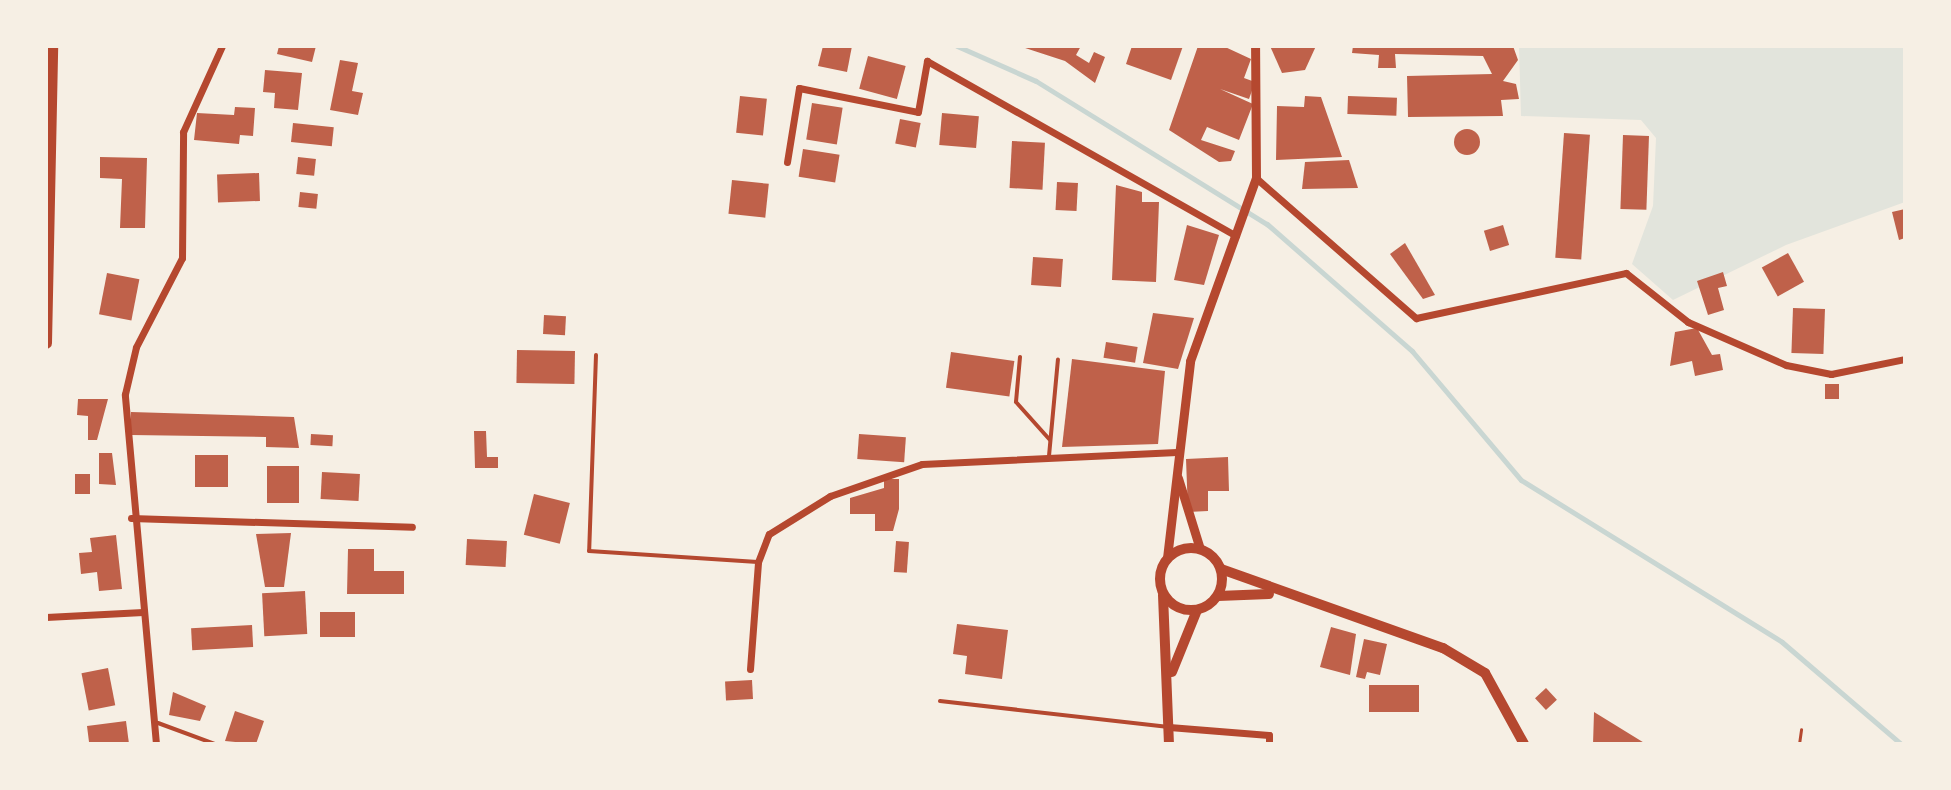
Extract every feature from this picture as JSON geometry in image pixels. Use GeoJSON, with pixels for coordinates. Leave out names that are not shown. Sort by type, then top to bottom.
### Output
{"type":"FeatureCollection","features":[{"type":"Feature","properties":{"kind":"highway"},"geometry":{"type":"LineString","coordinates":[[46,343],[52,46]]}},
{"type":"Feature","properties":{"kind":"main road"},"geometry":{"type":"LineString","coordinates":[[1169,744],[1170,682],[1159,576],[1167,558],[1200,549],[1221,569],[1290,599],[1443,648],[1485,673],[1524,744]]}},
{"type":"Feature","properties":{"kind":"main road"},"geometry":{"type":"LineString","coordinates":[[1218,596],[1221,569]]}},
{"type":"Feature","properties":{"kind":"main road"},"geometry":{"type":"LineString","coordinates":[[1170,682],[1183,631],[1197,610],[1218,596],[1250,591],[1290,599]]}},
{"type":"Feature","properties":{"kind":"main road"},"geometry":{"type":"LineString","coordinates":[[1163,595],[1178,608],[1197,610]]}},
{"type":"Feature","properties":{"kind":"street"},"geometry":{"type":"LineString","coordinates":[[156,744],[158,723],[131,518],[125,394],[136,347],[182,258],[183,132],[222,46]]}},
{"type":"Feature","properties":{"kind":"street"},"geometry":{"type":"LineString","coordinates":[[1167,558],[1190,361],[1256,178],[1255,46]]}},
{"type":"Feature","properties":{"kind":"street"},"geometry":{"type":"LineString","coordinates":[[787,162],[799,88],[918,112],[927,61],[1236,236]]}},
{"type":"Feature","properties":{"kind":"street"},"geometry":{"type":"LineString","coordinates":[[1256,178],[1416,318],[1626,273],[1688,322],[1786,365],[1831,374],[1905,359]]}},
{"type":"Feature","properties":{"kind":"street"},"geometry":{"type":"LineString","coordinates":[[750,669],[758,562],[769,534],[864,480],[922,464],[1177,452]]}},
{"type":"Feature","properties":{"kind":"street"},"geometry":{"type":"LineString","coordinates":[[1176,463],[1183,511],[1200,549]]}},
{"type":"Feature","properties":{"kind":"street"},"geometry":{"type":"LineString","coordinates":[[131,518],[412,527]]}},
{"type":"Feature","properties":{"kind":"street"},"geometry":{"type":"LineString","coordinates":[[46,617],[143,612]]}},
{"type":"Feature","properties":{"kind":"street"},"geometry":{"type":"LineString","coordinates":[[1169,727],[1269,735],[1269,744]]}},
{"type":"Feature","properties":{"kind":"lane"},"geometry":{"type":"LineString","coordinates":[[596,355],[589,551],[758,562]]}},
{"type":"Feature","properties":{"kind":"lane"},"geometry":{"type":"LineString","coordinates":[[1020,357],[1016,402],[1050,440]]}},
{"type":"Feature","properties":{"kind":"lane"},"geometry":{"type":"LineString","coordinates":[[1049,456],[1058,359]]}},
{"type":"Feature","properties":{"kind":"lane"},"geometry":{"type":"LineString","coordinates":[[940,701],[1169,727]]}},
{"type":"Feature","properties":{"kind":"lane"},"geometry":{"type":"LineString","coordinates":[[158,723],[215,744]]}},
{"type":"Feature","properties":{"kind":"path"},"geometry":{"type":"LineString","coordinates":[[1799,744],[1801,729]]}},
{"type":"Feature","properties":{"kind":"shaded area"},"geometry":{"type":"Polygon","coordinates":[[[1519,46],[1905,46],[1905,202],[1786,245],[1673,300],[1632,264],[1653,206],[1656,138],[1641,120],[1521,116],[1519,46]]]}},
{"type":"Feature","properties":{"kind":"building"},"geometry":{"type":"Polygon","coordinates":[[[279,46],[316,46],[312,62],[277,54],[279,46]]]}},
{"type":"Feature","properties":{"kind":"building"},"geometry":{"type":"Polygon","coordinates":[[[823,46],[852,46],[847,72],[818,66],[823,46]]]}},
{"type":"Feature","properties":{"kind":"building"},"geometry":{"type":"Polygon","coordinates":[[[1019,46],[1081,46],[1076,55],[1089,63],[1094,52],[1105,57],[1095,83],[1065,61],[1019,46]]]}},
{"type":"Feature","properties":{"kind":"building"},"geometry":{"type":"Polygon","coordinates":[[[1132,46],[1183,46],[1171,80],[1126,64],[1132,46]]]}},
{"type":"Feature","properties":{"kind":"building"},"geometry":{"type":"Polygon","coordinates":[[[1198,46],[1223,46],[1251,59],[1244,78],[1255,82],[1249,99],[1220,89],[1253,104],[1239,140],[1207,127],[1201,140],[1235,151],[1231,161],[1219,162],[1169,130],[1198,46]]]}},
{"type":"Feature","properties":{"kind":"building"},"geometry":{"type":"Polygon","coordinates":[[[1270,46],[1316,46],[1305,70],[1282,73],[1270,46]]]}},
{"type":"Feature","properties":{"kind":"building"},"geometry":{"type":"Polygon","coordinates":[[[1353,46],[1513,46],[1518,60],[1503,81],[1516,84],[1519,99],[1501,100],[1503,116],[1408,117],[1407,76],[1492,74],[1483,56],[1395,54],[1396,68],[1378,68],[1379,55],[1352,53],[1353,46]]]}},
{"type":"Feature","properties":{"kind":"building"},"geometry":{"type":"Polygon","coordinates":[[[868,56],[906,66],[897,99],[859,89],[868,56]]]}},
{"type":"Feature","properties":{"kind":"building"},"geometry":{"type":"Polygon","coordinates":[[[340,60],[358,63],[352,91],[363,93],[358,115],[330,110],[340,60]]]}},
{"type":"Feature","properties":{"kind":"building"},"geometry":{"type":"Polygon","coordinates":[[[265,70],[302,73],[298,110],[274,108],[275,93],[263,92],[265,70]]]}},
{"type":"Feature","properties":{"kind":"building"},"geometry":{"type":"Polygon","coordinates":[[[740,96],[767,99],[763,136],[736,133],[740,96]]]}},
{"type":"Feature","properties":{"kind":"building"},"geometry":{"type":"Polygon","coordinates":[[[1305,96],[1321,97],[1342,157],[1276,160],[1277,106],[1304,107],[1305,96]]]}},
{"type":"Feature","properties":{"kind":"building"},"geometry":{"type":"Polygon","coordinates":[[[1348,96],[1397,98],[1396,116],[1347,114],[1348,96]]]}},
{"type":"Feature","properties":{"kind":"building"},"geometry":{"type":"Polygon","coordinates":[[[812,103],[843,108],[837,144],[806,140],[812,103]]]}},
{"type":"Feature","properties":{"kind":"building"},"geometry":{"type":"Polygon","coordinates":[[[235,107],[255,108],[253,136],[240,135],[239,144],[194,140],[197,113],[234,115],[235,107]]]}},
{"type":"Feature","properties":{"kind":"building"},"geometry":{"type":"Polygon","coordinates":[[[942,113],[979,116],[976,148],[939,145],[942,113]]]}},
{"type":"Feature","properties":{"kind":"building"},"geometry":{"type":"Polygon","coordinates":[[[900,119],[921,123],[916,148],[895,144],[900,119]]]}},
{"type":"Feature","properties":{"kind":"building"},"geometry":{"type":"Polygon","coordinates":[[[293,123],[334,127],[332,146],[291,142],[293,123]]]}},
{"type":"Feature","properties":{"kind":"building"},"geometry":{"type":"Polygon","coordinates":[[[1467,129],[1476,133],[1480,142],[1476,151],[1467,155],[1458,151],[1454,142],[1458,133],[1467,129]]]}},
{"type":"Feature","properties":{"kind":"building"},"geometry":{"type":"Polygon","coordinates":[[[1564,133],[1590,135],[1581,260],[1555,258],[1564,133]]]}},
{"type":"Feature","properties":{"kind":"building"},"geometry":{"type":"Polygon","coordinates":[[[1623,135],[1649,136],[1646,210],[1620,209],[1623,135]]]}},
{"type":"Feature","properties":{"kind":"building"},"geometry":{"type":"Polygon","coordinates":[[[1012,141],[1045,143],[1042,190],[1010,188],[1012,141]]]}},
{"type":"Feature","properties":{"kind":"building"},"geometry":{"type":"Polygon","coordinates":[[[803,149],[840,155],[835,182],[799,177],[803,149]]]}},
{"type":"Feature","properties":{"kind":"building"},"geometry":{"type":"Polygon","coordinates":[[[100,157],[147,158],[145,228],[120,228],[122,179],[100,178],[100,157]]]}},
{"type":"Feature","properties":{"kind":"building"},"geometry":{"type":"Polygon","coordinates":[[[298,157],[316,159],[314,176],[296,174],[298,157]]]}},
{"type":"Feature","properties":{"kind":"building"},"geometry":{"type":"Polygon","coordinates":[[[1349,160],[1358,188],[1302,189],[1305,162],[1349,160]]]}},
{"type":"Feature","properties":{"kind":"building"},"geometry":{"type":"Polygon","coordinates":[[[259,173],[260,201],[218,202],[217,174],[259,173]]]}},
{"type":"Feature","properties":{"kind":"building"},"geometry":{"type":"Polygon","coordinates":[[[732,180],[769,184],[765,218],[728,214],[732,180]]]}},
{"type":"Feature","properties":{"kind":"building"},"geometry":{"type":"Polygon","coordinates":[[[1057,182],[1078,183],[1077,211],[1056,210],[1057,182]]]}},
{"type":"Feature","properties":{"kind":"building"},"geometry":{"type":"Polygon","coordinates":[[[1116,185],[1142,192],[1142,202],[1159,202],[1156,282],[1112,280],[1116,185]]]}},
{"type":"Feature","properties":{"kind":"building"},"geometry":{"type":"Polygon","coordinates":[[[300,192],[318,194],[316,209],[298,207],[300,192]]]}},
{"type":"Feature","properties":{"kind":"building"},"geometry":{"type":"Polygon","coordinates":[[[1905,209],[1905,238],[1899,240],[1892,212],[1905,209]]]}},
{"type":"Feature","properties":{"kind":"building"},"geometry":{"type":"Polygon","coordinates":[[[1187,225],[1219,235],[1204,285],[1174,280],[1187,225]]]}},
{"type":"Feature","properties":{"kind":"building"},"geometry":{"type":"Polygon","coordinates":[[[1503,225],[1509,245],[1490,251],[1484,231],[1503,225]]]}},
{"type":"Feature","properties":{"kind":"building"},"geometry":{"type":"Polygon","coordinates":[[[1405,243],[1435,295],[1423,299],[1390,254],[1405,243]]]}},
{"type":"Feature","properties":{"kind":"building"},"geometry":{"type":"Polygon","coordinates":[[[1788,253],[1804,282],[1778,296],[1762,268],[1788,253]]]}},
{"type":"Feature","properties":{"kind":"building"},"geometry":{"type":"Polygon","coordinates":[[[1033,257],[1063,259],[1061,287],[1031,285],[1033,257]]]}},
{"type":"Feature","properties":{"kind":"building"},"geometry":{"type":"Polygon","coordinates":[[[1723,272],[1727,286],[1718,288],[1724,310],[1708,315],[1697,281],[1723,272]]]}},
{"type":"Feature","properties":{"kind":"building"},"geometry":{"type":"Polygon","coordinates":[[[107,273],[139,279],[131,321],[99,314],[107,273]]]}},
{"type":"Feature","properties":{"kind":"building"},"geometry":{"type":"Polygon","coordinates":[[[1793,308],[1825,309],[1823,354],[1791,353],[1793,308]]]}},
{"type":"Feature","properties":{"kind":"building"},"geometry":{"type":"Polygon","coordinates":[[[1153,313],[1194,318],[1178,369],[1143,363],[1153,313]]]}},
{"type":"Feature","properties":{"kind":"building"},"geometry":{"type":"Polygon","coordinates":[[[544,315],[566,316],[565,335],[543,334],[544,315]]]}},
{"type":"Feature","properties":{"kind":"building"},"geometry":{"type":"Polygon","coordinates":[[[1697,328],[1712,355],[1720,354],[1723,370],[1695,376],[1692,361],[1670,366],[1675,332],[1697,328]]]}},
{"type":"Feature","properties":{"kind":"building"},"geometry":{"type":"Polygon","coordinates":[[[1106,342],[1138,347],[1135,363],[1103,358],[1106,342]]]}},
{"type":"Feature","properties":{"kind":"building"},"geometry":{"type":"Polygon","coordinates":[[[517,350],[575,351],[574,384],[516,383],[517,350]]]}},
{"type":"Feature","properties":{"kind":"building"},"geometry":{"type":"Polygon","coordinates":[[[951,352],[1014,361],[1009,397],[946,388],[951,352]]]}},
{"type":"Feature","properties":{"kind":"building"},"geometry":{"type":"Polygon","coordinates":[[[1072,359],[1165,371],[1158,444],[1062,447],[1072,359]]]}},
{"type":"Feature","properties":{"kind":"building"},"geometry":{"type":"Polygon","coordinates":[[[1825,384],[1839,384],[1839,399],[1825,399],[1825,384]]]}},
{"type":"Feature","properties":{"kind":"building"},"geometry":{"type":"Polygon","coordinates":[[[78,399],[108,399],[97,440],[88,440],[88,416],[77,415],[78,399]]]}},
{"type":"Feature","properties":{"kind":"building"},"geometry":{"type":"Polygon","coordinates":[[[131,412],[294,417],[299,448],[266,447],[266,437],[131,435],[131,412]]]}},
{"type":"Feature","properties":{"kind":"building"},"geometry":{"type":"Polygon","coordinates":[[[474,431],[486,431],[487,457],[498,457],[498,468],[475,468],[474,431]]]}},
{"type":"Feature","properties":{"kind":"building"},"geometry":{"type":"Polygon","coordinates":[[[311,434],[333,435],[332,446],[310,445],[311,434]]]}},
{"type":"Feature","properties":{"kind":"building"},"geometry":{"type":"Polygon","coordinates":[[[859,434],[906,437],[904,462],[857,459],[859,434]]]}},
{"type":"Feature","properties":{"kind":"building"},"geometry":{"type":"Polygon","coordinates":[[[99,453],[112,453],[116,485],[99,484],[99,453]]]}},
{"type":"Feature","properties":{"kind":"building"},"geometry":{"type":"Polygon","coordinates":[[[195,455],[228,455],[228,487],[195,487],[195,455]]]}},
{"type":"Feature","properties":{"kind":"building"},"geometry":{"type":"Polygon","coordinates":[[[1228,457],[1229,491],[1208,491],[1208,511],[1188,512],[1186,459],[1228,457]]]}},
{"type":"Feature","properties":{"kind":"building"},"geometry":{"type":"Polygon","coordinates":[[[267,466],[299,466],[299,503],[267,503],[267,466]]]}},
{"type":"Feature","properties":{"kind":"building"},"geometry":{"type":"Polygon","coordinates":[[[322,472],[360,474],[359,501],[321,499],[322,472]]]}},
{"type":"Feature","properties":{"kind":"building"},"geometry":{"type":"Polygon","coordinates":[[[75,474],[90,474],[90,494],[75,494],[75,474]]]}},
{"type":"Feature","properties":{"kind":"building"},"geometry":{"type":"Polygon","coordinates":[[[884,479],[899,479],[899,509],[893,531],[875,531],[875,514],[850,514],[850,498],[884,488],[884,479]]]}},
{"type":"Feature","properties":{"kind":"building"},"geometry":{"type":"Polygon","coordinates":[[[534,494],[570,503],[560,544],[524,535],[534,494]]]}},
{"type":"Feature","properties":{"kind":"building"},"geometry":{"type":"Polygon","coordinates":[[[291,533],[284,587],[265,587],[256,534],[291,533]]]}},
{"type":"Feature","properties":{"kind":"building"},"geometry":{"type":"Polygon","coordinates":[[[116,535],[122,589],[99,591],[97,572],[81,574],[79,553],[92,552],[90,538],[116,535]]]}},
{"type":"Feature","properties":{"kind":"building"},"geometry":{"type":"Polygon","coordinates":[[[467,539],[507,541],[506,567],[466,565],[467,539]]]}},
{"type":"Feature","properties":{"kind":"building"},"geometry":{"type":"Polygon","coordinates":[[[896,541],[909,542],[907,573],[894,572],[896,541]]]}},
{"type":"Feature","properties":{"kind":"building"},"geometry":{"type":"Polygon","coordinates":[[[348,549],[374,549],[374,571],[404,571],[404,594],[347,594],[348,549]]]}},
{"type":"Feature","properties":{"kind":"building"},"geometry":{"type":"Polygon","coordinates":[[[305,591],[307,634],[264,636],[262,593],[305,591]]]}},
{"type":"Feature","properties":{"kind":"building"},"geometry":{"type":"Polygon","coordinates":[[[320,612],[355,612],[355,637],[320,637],[320,612]]]}},
{"type":"Feature","properties":{"kind":"building"},"geometry":{"type":"Polygon","coordinates":[[[957,624],[1008,630],[1002,679],[965,674],[967,656],[953,654],[957,624]]]}},
{"type":"Feature","properties":{"kind":"building"},"geometry":{"type":"Polygon","coordinates":[[[252,625],[253,647],[192,650],[191,628],[252,625]]]}},
{"type":"Feature","properties":{"kind":"building"},"geometry":{"type":"Polygon","coordinates":[[[1331,627],[1356,634],[1350,675],[1320,667],[1331,627]]]}},
{"type":"Feature","properties":{"kind":"building"},"geometry":{"type":"Polygon","coordinates":[[[1364,639],[1387,644],[1380,675],[1367,672],[1365,679],[1356,677],[1364,639]]]}},
{"type":"Feature","properties":{"kind":"building"},"geometry":{"type":"Polygon","coordinates":[[[108,668],[115,705],[89,710],[81,673],[108,668]]]}},
{"type":"Feature","properties":{"kind":"building"},"geometry":{"type":"Polygon","coordinates":[[[752,680],[753,699],[726,700],[725,681],[752,680]]]}},
{"type":"Feature","properties":{"kind":"building"},"geometry":{"type":"Polygon","coordinates":[[[1369,685],[1419,685],[1419,712],[1369,712],[1369,685]]]}},
{"type":"Feature","properties":{"kind":"building"},"geometry":{"type":"Polygon","coordinates":[[[1546,688],[1557,700],[1546,710],[1535,698],[1546,688]]]}},
{"type":"Feature","properties":{"kind":"building"},"geometry":{"type":"Polygon","coordinates":[[[173,692],[206,706],[200,721],[169,715],[173,692]]]}},
{"type":"Feature","properties":{"kind":"building"},"geometry":{"type":"Polygon","coordinates":[[[235,711],[264,721],[256,744],[225,741],[235,711]]]}},
{"type":"Feature","properties":{"kind":"building"},"geometry":{"type":"Polygon","coordinates":[[[1594,712],[1646,744],[1593,744],[1594,712]]]}},
{"type":"Feature","properties":{"kind":"building"},"geometry":{"type":"Polygon","coordinates":[[[126,721],[129,744],[89,742],[87,726],[126,721]]]}},
{"type":"Feature","properties":{"kind":"waterway"},"geometry":{"type":"LineString","coordinates":[[957,46],[1036,81],[1267,224],[1412,351],[1521,480],[1782,642],[1901,744]]}}]}
